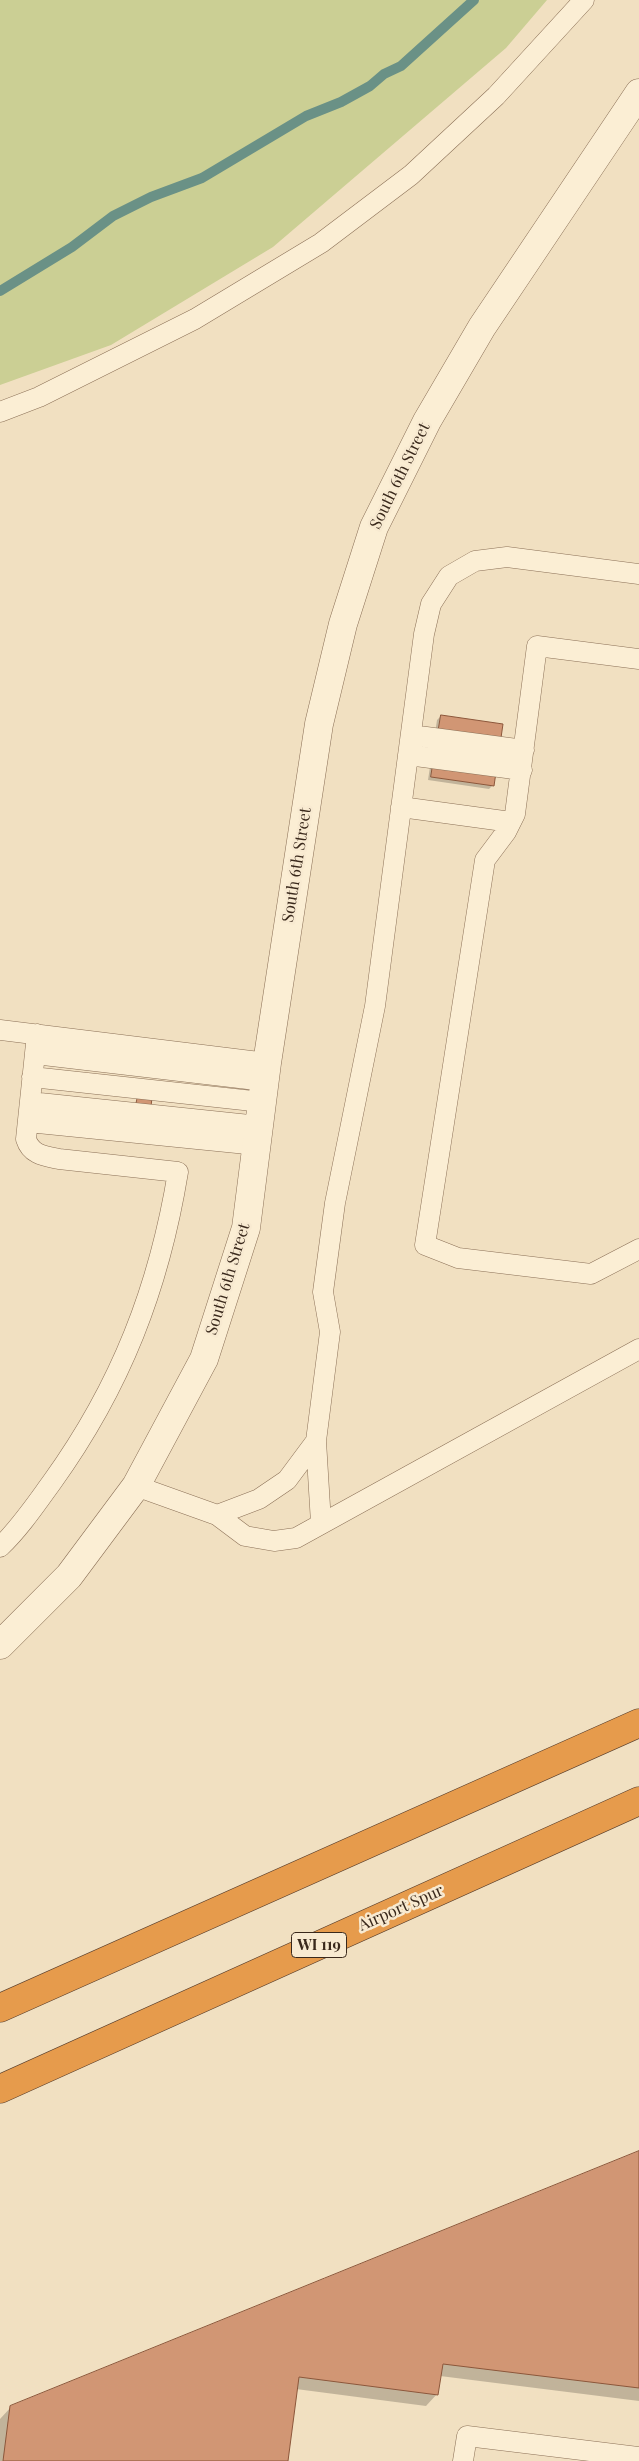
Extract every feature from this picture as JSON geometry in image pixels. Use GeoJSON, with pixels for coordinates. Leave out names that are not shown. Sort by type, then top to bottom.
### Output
{"type":"FeatureCollection","features":[{"type":"Feature","properties":{"kind":"highway"},"geometry":{"type":"LineString","coordinates":[[0,2008],[639,1723]]}},
{"type":"Feature","properties":{"kind":"highway","name":"Airport Spur"},"geometry":{"type":"LineString","coordinates":[[0,2089],[639,1801]]}},
{"type":"Feature","properties":{"kind":"street","name":"South 6th Street"},"geometry":{"type":"LineString","coordinates":[[0,1644],[69,1576],[136,1486],[204,1359],[246,1228],[262,1103],[319,724],[343,624],[374,527],[426,421],[482,326],[639,92]]}},
{"type":"Feature","properties":{"kind":"lane"},"geometry":{"type":"LineString","coordinates":[[0,412],[39,397],[195,319],[321,243],[412,175],[496,96],[584,0]]}},
{"type":"Feature","properties":{"kind":"lane"},"geometry":{"type":"LineString","coordinates":[[321,1523],[316,1442],[330,1332],[323,1292],[335,1203],[375,1006],[424,634],[431,604],[449,576],[476,561],[507,557],[639,574]]}},
{"type":"Feature","properties":{"kind":"lane"},"geometry":{"type":"LineString","coordinates":[[639,659],[537,646],[519,795],[506,832],[485,860],[425,1245],[458,1258],[591,1274],[639,1249]]}},
{"type":"Feature","properties":{"kind":"lane"},"geometry":{"type":"LineString","coordinates":[[410,735],[524,750]]}},
{"type":"Feature","properties":{"kind":"lane"},"geometry":{"type":"LineString","coordinates":[[408,755],[522,770]]}},
{"type":"Feature","properties":{"kind":"lane"},"geometry":{"type":"LineString","coordinates":[[401,807],[511,822]]}},
{"type":"Feature","properties":{"kind":"lane"},"geometry":{"type":"LineString","coordinates":[[0,1030],[37,1034],[262,1103]]}},
{"type":"Feature","properties":{"kind":"lane"},"geometry":{"type":"LineString","coordinates":[[0,1546],[35,1505],[79,1444],[110,1387],[137,1328],[161,1259],[178,1172],[42,1156],[28,1145],[29,1112],[37,1034]]}},
{"type":"Feature","properties":{"kind":"lane"},"geometry":{"type":"LineString","coordinates":[[35,1054],[262,1103]]}},
{"type":"Feature","properties":{"kind":"lane"},"geometry":{"type":"LineString","coordinates":[[32,1077],[262,1103]]}},
{"type":"Feature","properties":{"kind":"lane"},"geometry":{"type":"LineString","coordinates":[[29,1112],[262,1103]]}},
{"type":"Feature","properties":{"kind":"lane"},"geometry":{"type":"LineString","coordinates":[[136,1486],[218,1515],[245,1536],[274,1541],[296,1538],[639,1349]]}},
{"type":"Feature","properties":{"kind":"lane"},"geometry":{"type":"LineString","coordinates":[[218,1515],[259,1499],[287,1480],[316,1442]]}},
{"type":"Feature","properties":{"kind":"lane"},"geometry":{"type":"LineString","coordinates":[[463,2461],[467,2436],[639,2457]]}},
{"type":"Feature","properties":{"kind":"green space"},"geometry":{"type":"Polygon","coordinates":[[[0,0],[547,0],[506,48],[273,247],[111,345],[0,385],[0,0]]]}},
{"type":"Feature","properties":{"kind":"building"},"geometry":{"type":"Polygon","coordinates":[[[441,715],[503,724],[494,786],[431,777],[441,715]]]}},
{"type":"Feature","properties":{"kind":"building"},"geometry":{"type":"Polygon","coordinates":[[[138,1096],[152,1098],[151,1106],[136,1105],[138,1096]]]}},
{"type":"Feature","properties":{"kind":"building"},"geometry":{"type":"Polygon","coordinates":[[[639,2151],[639,2388],[443,2364],[438,2395],[299,2377],[288,2461],[3,2461],[10,2406],[639,2151]]]}},
{"type":"Feature","properties":{"kind":"waterway"},"geometry":{"type":"LineString","coordinates":[[0,291],[72,247],[113,216],[151,197],[202,178],[306,116],[341,102],[370,86],[384,74],[401,66],[474,0]]}}]}
